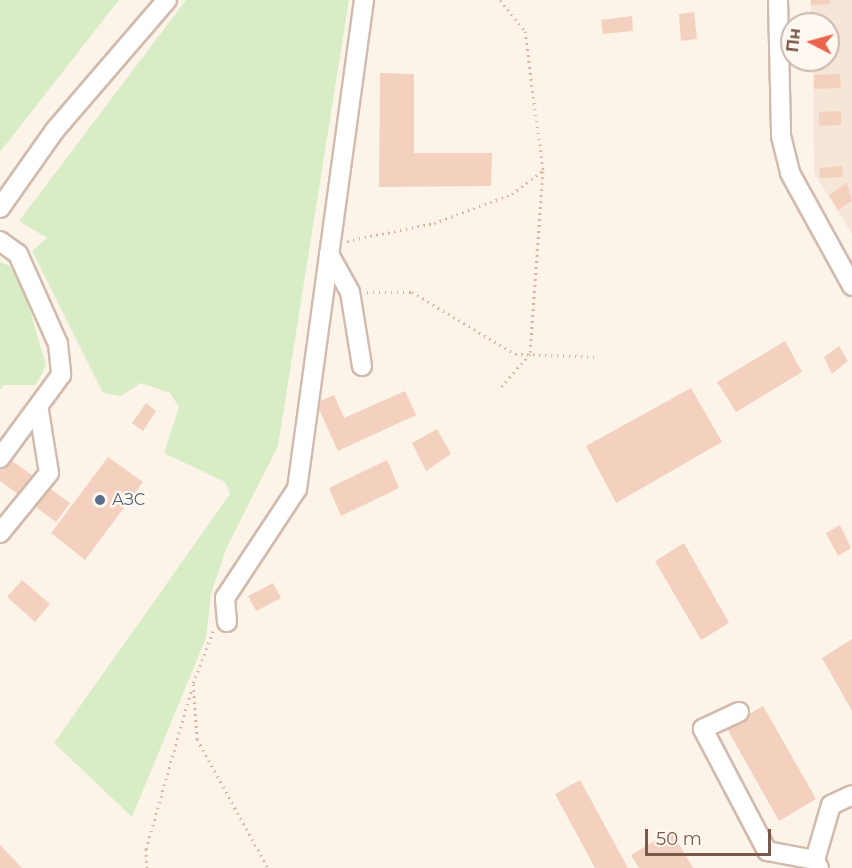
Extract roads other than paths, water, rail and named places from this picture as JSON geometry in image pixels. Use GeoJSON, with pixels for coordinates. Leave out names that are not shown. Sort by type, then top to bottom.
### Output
{"type":"FeatureCollection","features":[{"type":"Feature","properties":{"kind":"street"},"geometry":{"type":"LineString","coordinates":[[0,208],[55,130],[167,0]]}},
{"type":"Feature","properties":{"kind":"street"},"geometry":{"type":"LineString","coordinates":[[227,622],[225,598],[297,489],[364,0]]}},
{"type":"Feature","properties":{"kind":"street"},"geometry":{"type":"LineString","coordinates":[[778,0],[781,136],[790,173],[852,286]]}},
{"type":"Feature","properties":{"kind":"street"},"geometry":{"type":"LineString","coordinates":[[0,241],[18,254],[58,344],[61,375],[39,411],[0,458]]}},
{"type":"Feature","properties":{"kind":"street"},"geometry":{"type":"LineString","coordinates":[[330,249],[350,292],[362,366]]}},
{"type":"Feature","properties":{"kind":"street"},"geometry":{"type":"LineString","coordinates":[[0,533],[49,473],[39,411]]}},
{"type":"Feature","properties":{"kind":"street"},"geometry":{"type":"LineString","coordinates":[[739,712],[704,729],[767,851],[817,864],[831,805],[852,795]]}},
{"type":"Feature","properties":{"kind":"place","name":"АЗС"},"geometry":{"type":"Point","coordinates":[100,500]}}]}
